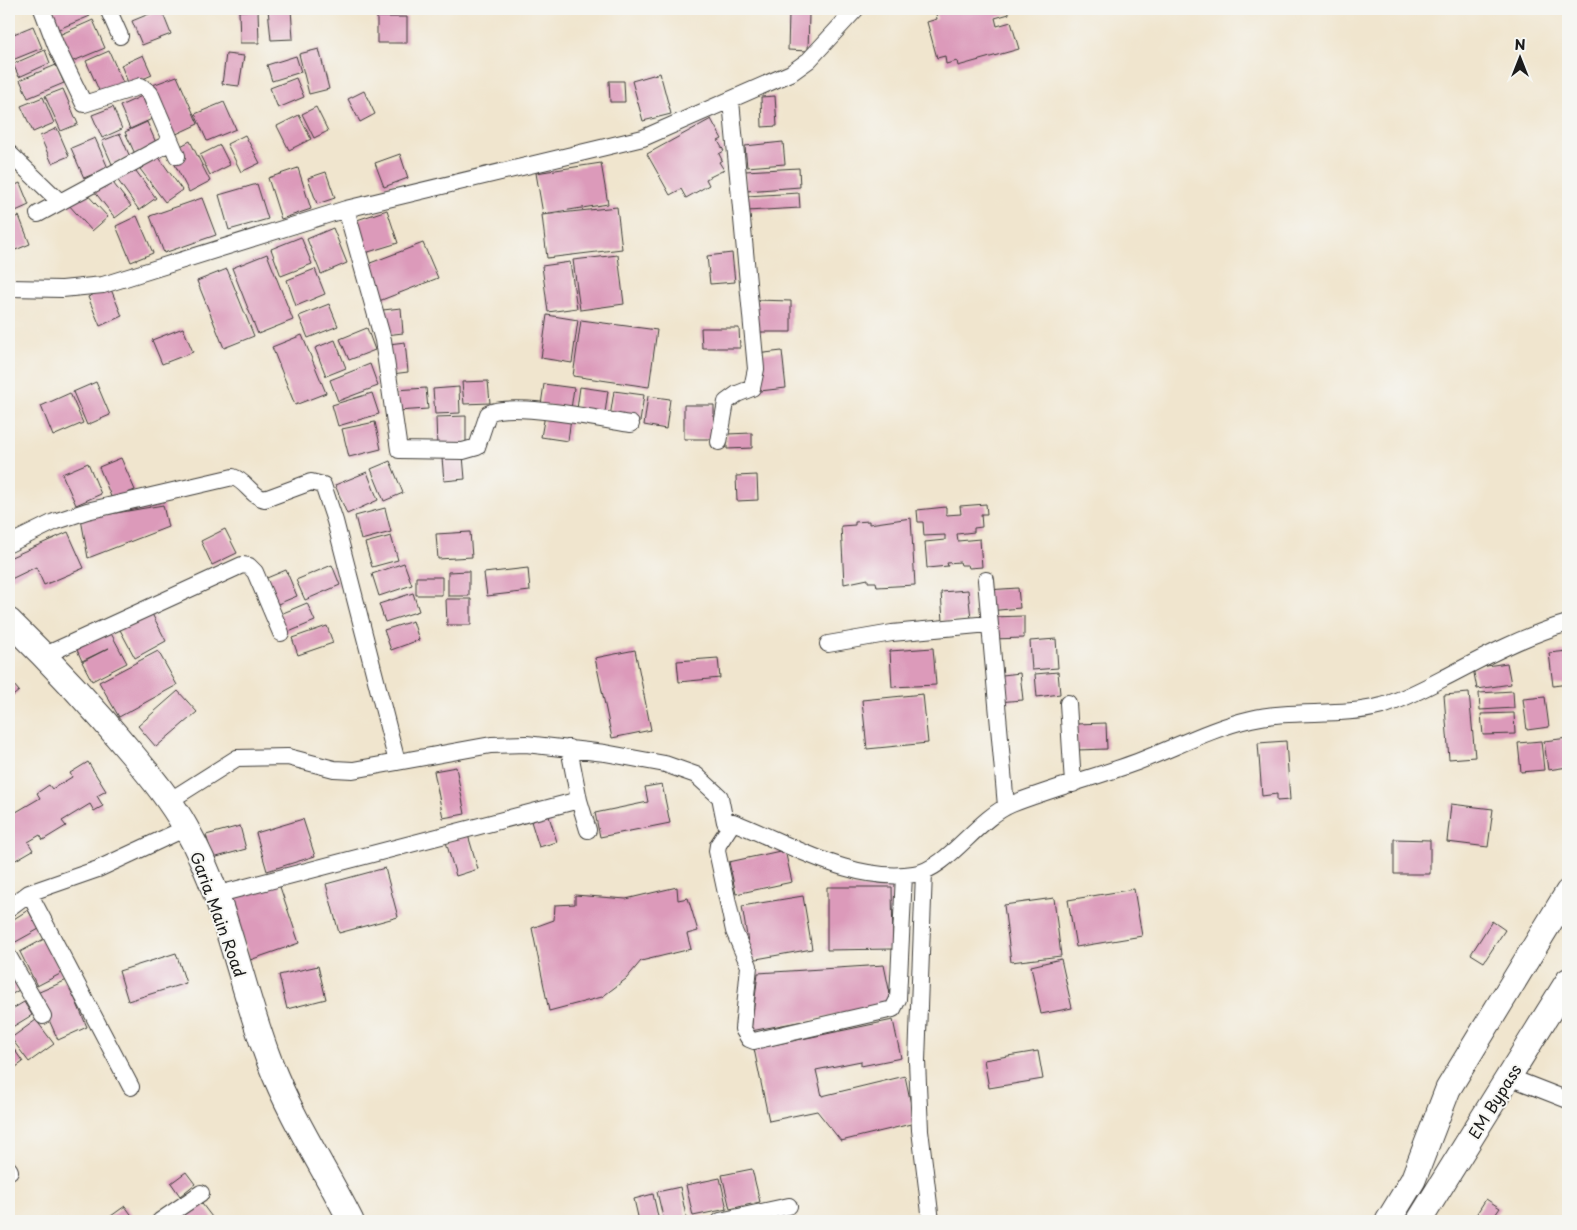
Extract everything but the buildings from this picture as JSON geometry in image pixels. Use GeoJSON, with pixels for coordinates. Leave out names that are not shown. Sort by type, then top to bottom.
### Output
{"type":"FeatureCollection","features":[{"type":"Feature","properties":{"kind":"main road","name":"Garia Main Road"},"geometry":{"type":"LineString","coordinates":[[9,621],[119,738],[169,800],[186,828],[215,895],[270,1062],[351,1221]]}},
{"type":"Feature","properties":{"kind":"main road"},"geometry":{"type":"LineString","coordinates":[[1388,1221],[1413,1180],[1448,1089],[1568,892]]}},
{"type":"Feature","properties":{"kind":"main road","name":"EM Bypass"},"geometry":{"type":"LineString","coordinates":[[1419,1221],[1568,980]]}},
{"type":"Feature","properties":{"kind":"main road"},"geometry":{"type":"LineString","coordinates":[[1413,1180],[1438,1192]]}},
{"type":"Feature","properties":{"kind":"street"},"geometry":{"type":"LineString","coordinates":[[38,214],[174,149],[150,93],[141,86],[84,104],[56,46],[42,9]]}},
{"type":"Feature","properties":{"kind":"street"},"geometry":{"type":"LineString","coordinates":[[108,9],[120,36]]}},
{"type":"Feature","properties":{"kind":"street"},"geometry":{"type":"LineString","coordinates":[[9,288],[62,289],[103,285],[346,209],[644,138],[772,83],[809,60],[856,9]]}},
{"type":"Feature","properties":{"kind":"street"},"geometry":{"type":"LineString","coordinates":[[720,442],[726,402],[737,394],[752,388],[756,369],[732,101]]}},
{"type":"Feature","properties":{"kind":"street"},"geometry":{"type":"LineString","coordinates":[[9,153],[60,202]]}},
{"type":"Feature","properties":{"kind":"street"},"geometry":{"type":"LineString","coordinates":[[346,209],[382,340],[399,450],[463,451],[477,447],[488,414],[499,409],[558,413],[631,424]]}},
{"type":"Feature","properties":{"kind":"street"},"geometry":{"type":"LineString","coordinates":[[9,544],[54,522],[87,511],[233,477],[242,482],[259,498],[265,499],[311,482],[323,485],[335,521],[397,762]]}},
{"type":"Feature","properties":{"kind":"street"},"geometry":{"type":"LineString","coordinates":[[43,656],[242,565],[249,566],[255,572],[281,633]]}},
{"type":"Feature","properties":{"kind":"street"},"geometry":{"type":"LineString","coordinates":[[986,580],[1006,806]]}},
{"type":"Feature","properties":{"kind":"street"},"geometry":{"type":"LineString","coordinates":[[828,644],[892,634],[989,624]]}},
{"type":"Feature","properties":{"kind":"street"},"geometry":{"type":"LineString","coordinates":[[169,800],[237,758],[288,757],[334,770],[353,770],[491,745],[526,744],[569,748],[656,763],[686,771],[713,788],[723,805],[725,822],[733,822],[806,854],[845,867],[881,874],[904,875],[924,872],[937,864],[980,824],[1006,806],[1072,784],[1248,719],[1382,706],[1410,695],[1490,655],[1568,624]]}},
{"type":"Feature","properties":{"kind":"street"},"geometry":{"type":"LineString","coordinates":[[1068,703],[1072,784]]}},
{"type":"Feature","properties":{"kind":"street"},"geometry":{"type":"LineString","coordinates":[[569,748],[579,800],[588,830]]}},
{"type":"Feature","properties":{"kind":"street"},"geometry":{"type":"LineString","coordinates":[[215,895],[579,800]]}},
{"type":"Feature","properties":{"kind":"street"},"geometry":{"type":"LineString","coordinates":[[733,822],[718,844],[717,851],[734,931],[748,959],[743,1029],[749,1039],[754,1041],[893,1009],[898,999],[904,875]]}},
{"type":"Feature","properties":{"kind":"street"},"geometry":{"type":"LineString","coordinates":[[9,908],[29,893],[98,869],[186,828]]}},
{"type":"Feature","properties":{"kind":"street"},"geometry":{"type":"LineString","coordinates":[[924,872],[917,1061],[920,1130],[931,1221]]}},
{"type":"Feature","properties":{"kind":"street"},"geometry":{"type":"LineString","coordinates":[[29,893],[131,1087]]}},
{"type":"Feature","properties":{"kind":"street"},"geometry":{"type":"LineString","coordinates":[[9,957],[43,1016]]}},
{"type":"Feature","properties":{"kind":"street"},"geometry":{"type":"LineString","coordinates":[[1509,1077],[1568,1100]]}},
{"type":"Feature","properties":{"kind":"street"},"geometry":{"type":"LineString","coordinates":[[160,1221],[201,1193]]}},
{"type":"Feature","properties":{"kind":"street"},"geometry":{"type":"LineString","coordinates":[[720,1221],[789,1206]]}}]}
